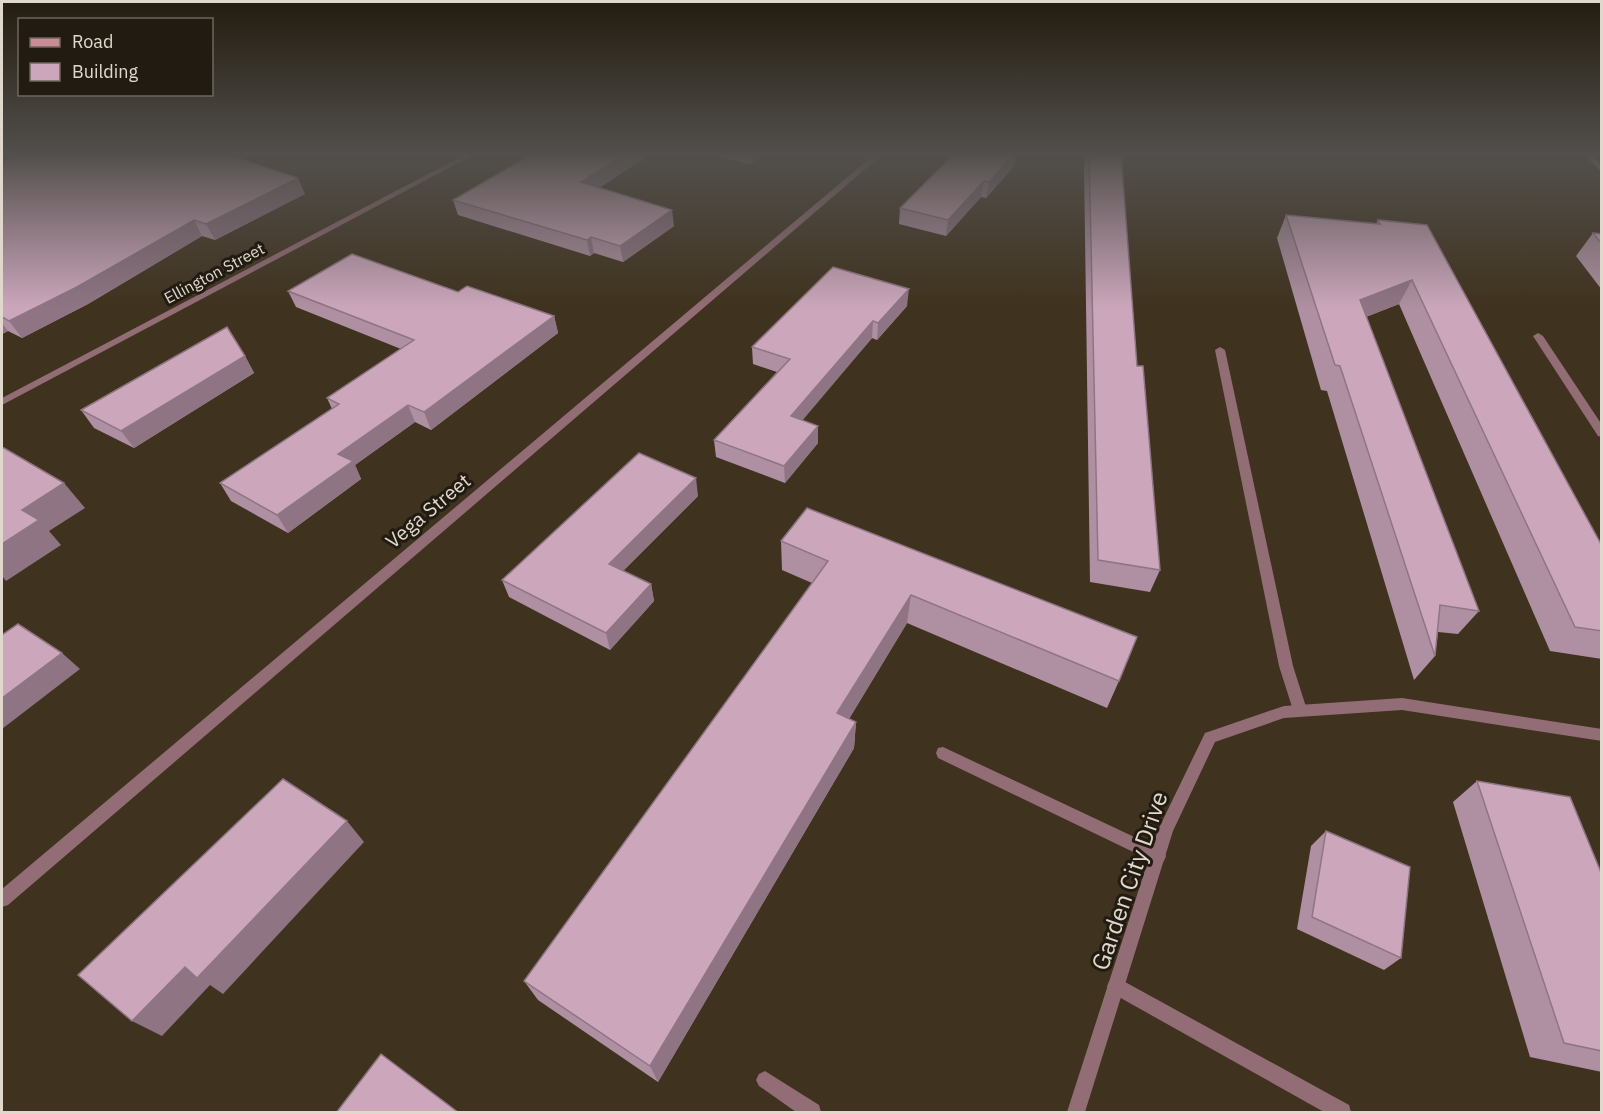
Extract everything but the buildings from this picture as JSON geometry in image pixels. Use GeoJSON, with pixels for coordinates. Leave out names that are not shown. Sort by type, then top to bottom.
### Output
{"type":"FeatureCollection","features":[{"type":"Feature","properties":{"kind":"street","name":"Ellington Street"},"geometry":{"type":"LineString","coordinates":[[2,402],[375,205]]}},
{"type":"Feature","properties":{"kind":"street","name":"Vega Street"},"geometry":{"type":"LineString","coordinates":[[2,899],[819,205]]}},
{"type":"Feature","properties":{"kind":"street"},"geometry":{"type":"LineString","coordinates":[[1538,336],[1602,434]]}},
{"type":"Feature","properties":{"kind":"street"},"geometry":{"type":"LineString","coordinates":[[1220,350],[1286,666],[1300,710]]}},
{"type":"Feature","properties":{"kind":"street","name":"Garden City Drive"},"geometry":{"type":"LineString","coordinates":[[1076,1113],[1166,830],[1210,737],[1284,712],[1402,704],[1602,735]]}},
{"type":"Feature","properties":{"kind":"street"},"geometry":{"type":"LineString","coordinates":[[944,753],[1158,856]]}},
{"type":"Feature","properties":{"kind":"street"},"geometry":{"type":"LineString","coordinates":[[1116,986],[1342,1113]]}},
{"type":"Feature","properties":{"kind":"street"},"geometry":{"type":"LineString","coordinates":[[765,1080],[812,1113]]}}]}
